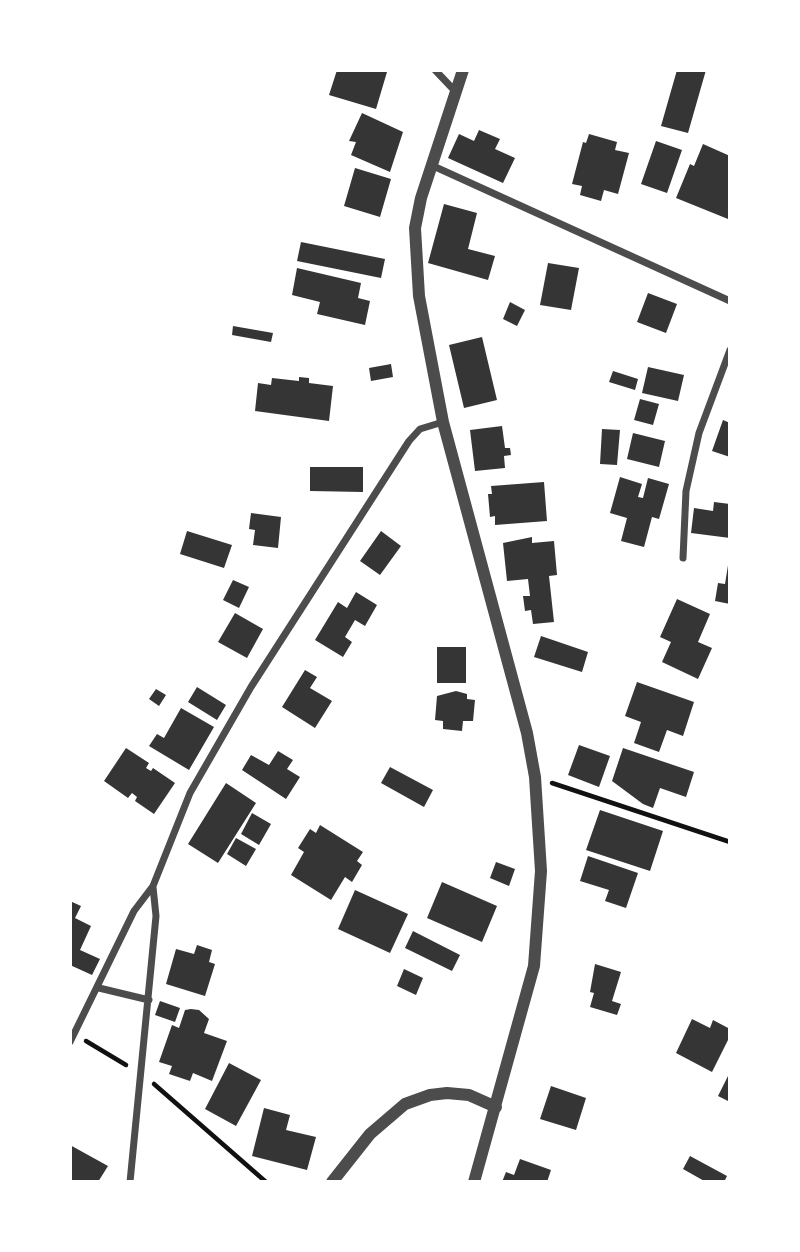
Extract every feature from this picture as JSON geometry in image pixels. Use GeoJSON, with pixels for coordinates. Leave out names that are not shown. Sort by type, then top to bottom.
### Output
{"type":"FeatureCollection","features":[{"type":"Feature","properties":{"kind":"street"},"geometry":{"type":"LineString","coordinates":[[435,70],[454,90]]}},
{"type":"Feature","properties":{"kind":"street"},"geometry":{"type":"LineString","coordinates":[[463,70],[430,164],[415,228],[416,265],[423,330],[443,422],[527,733],[535,777],[541,871],[534,966],[474,1182]]}},
{"type":"Feature","properties":{"kind":"street"},"geometry":{"type":"LineString","coordinates":[[430,164],[730,301]]}},
{"type":"Feature","properties":{"kind":"street"},"geometry":{"type":"LineString","coordinates":[[683,558],[686,491],[696,444],[730,350]]}},
{"type":"Feature","properties":{"kind":"street"},"geometry":{"type":"LineString","coordinates":[[70,1042],[99,988],[134,911],[153,886],[190,793],[265,664],[409,441],[420,429],[443,422]]}},
{"type":"Feature","properties":{"kind":"street"},"geometry":{"type":"LineString","coordinates":[[130,1182],[156,916],[153,886]]}},
{"type":"Feature","properties":{"kind":"street"},"geometry":{"type":"LineString","coordinates":[[99,988],[149,1000]]}},
{"type":"Feature","properties":{"kind":"street"},"geometry":{"type":"LineString","coordinates":[[332,1182],[370,1134],[405,1104],[430,1095],[447,1093],[469,1095],[496,1107]]}},
{"type":"Feature","properties":{"kind":"path"},"geometry":{"type":"LineString","coordinates":[[535,777],[730,842]]}},
{"type":"Feature","properties":{"kind":"path"},"geometry":{"type":"LineString","coordinates":[[74,1034],[141,1074],[266,1182]]}},
{"type":"Feature","properties":{"kind":"building"},"geometry":{"type":"Polygon","coordinates":[[[337,70],[387,72],[376,109],[329,95],[337,70]]]}},
{"type":"Feature","properties":{"kind":"building"},"geometry":{"type":"Polygon","coordinates":[[[677,70],[706,70],[688,133],[661,126],[677,70]]]}},
{"type":"Feature","properties":{"kind":"building"},"geometry":{"type":"Polygon","coordinates":[[[362,113],[403,132],[390,172],[351,155],[356,142],[349,141],[362,113]]]}},
{"type":"Feature","properties":{"kind":"building"},"geometry":{"type":"Polygon","coordinates":[[[479,130],[500,139],[495,149],[515,158],[503,183],[448,158],[459,134],[474,141],[479,130]]]}},
{"type":"Feature","properties":{"kind":"building"},"geometry":{"type":"Polygon","coordinates":[[[589,134],[617,142],[615,150],[629,153],[618,194],[604,190],[601,201],[580,195],[582,186],[572,184],[583,142],[586,143],[589,134]]]}},
{"type":"Feature","properties":{"kind":"building"},"geometry":{"type":"Polygon","coordinates":[[[656,141],[682,150],[667,193],[641,184],[656,141]]]}},
{"type":"Feature","properties":{"kind":"building"},"geometry":{"type":"Polygon","coordinates":[[[703,144],[730,156],[728,219],[676,198],[690,164],[694,166],[703,144]]]}},
{"type":"Feature","properties":{"kind":"building"},"geometry":{"type":"Polygon","coordinates":[[[355,168],[391,179],[380,217],[344,206],[355,168]]]}},
{"type":"Feature","properties":{"kind":"building"},"geometry":{"type":"Polygon","coordinates":[[[444,204],[477,213],[468,249],[495,256],[488,280],[428,263],[444,204]]]}},
{"type":"Feature","properties":{"kind":"building"},"geometry":{"type":"Polygon","coordinates":[[[301,242],[385,259],[381,278],[297,261],[301,242]]]}},
{"type":"Feature","properties":{"kind":"building"},"geometry":{"type":"Polygon","coordinates":[[[548,263],[579,268],[571,310],[540,305],[548,263]]]}},
{"type":"Feature","properties":{"kind":"building"},"geometry":{"type":"Polygon","coordinates":[[[297,268],[361,283],[358,298],[370,301],[365,325],[317,314],[320,302],[292,295],[297,268]]]}},
{"type":"Feature","properties":{"kind":"building"},"geometry":{"type":"Polygon","coordinates":[[[648,293],[677,304],[666,333],[637,322],[648,293]]]}},
{"type":"Feature","properties":{"kind":"building"},"geometry":{"type":"Polygon","coordinates":[[[510,302],[525,310],[517,326],[503,319],[510,302]]]}},
{"type":"Feature","properties":{"kind":"building"},"geometry":{"type":"Polygon","coordinates":[[[233,326],[273,333],[271,342],[232,335],[233,326]]]}},
{"type":"Feature","properties":{"kind":"building"},"geometry":{"type":"Polygon","coordinates":[[[482,337],[497,400],[464,408],[449,345],[482,337]]]}},
{"type":"Feature","properties":{"kind":"building"},"geometry":{"type":"Polygon","coordinates":[[[391,364],[393,377],[371,381],[369,368],[391,364]]]}},
{"type":"Feature","properties":{"kind":"building"},"geometry":{"type":"Polygon","coordinates":[[[648,367],[684,375],[678,401],[642,393],[648,367]]]}},
{"type":"Feature","properties":{"kind":"building"},"geometry":{"type":"Polygon","coordinates":[[[613,371],[638,379],[635,390],[609,382],[613,371]]]}},
{"type":"Feature","properties":{"kind":"building"},"geometry":{"type":"Polygon","coordinates":[[[299,377],[309,378],[309,383],[333,386],[329,421],[255,411],[258,383],[271,385],[272,378],[299,381],[299,377]]]}},
{"type":"Feature","properties":{"kind":"building"},"geometry":{"type":"Polygon","coordinates":[[[640,399],[659,404],[653,425],[634,420],[640,399]]]}},
{"type":"Feature","properties":{"kind":"building"},"geometry":{"type":"Polygon","coordinates":[[[723,420],[730,423],[730,457],[712,451],[723,420]]]}},
{"type":"Feature","properties":{"kind":"building"},"geometry":{"type":"Polygon","coordinates":[[[502,426],[505,448],[510,448],[511,455],[504,456],[505,468],[475,471],[470,430],[502,426]]]}},
{"type":"Feature","properties":{"kind":"building"},"geometry":{"type":"Polygon","coordinates":[[[602,429],[620,430],[617,465],[600,464],[602,429]]]}},
{"type":"Feature","properties":{"kind":"building"},"geometry":{"type":"Polygon","coordinates":[[[633,433],[665,441],[659,467],[627,459],[633,433]]]}},
{"type":"Feature","properties":{"kind":"building"},"geometry":{"type":"Polygon","coordinates":[[[310,467],[363,467],[363,492],[310,491],[310,467]]]}},
{"type":"Feature","properties":{"kind":"building"},"geometry":{"type":"Polygon","coordinates":[[[620,477],[642,484],[638,497],[643,498],[648,478],[669,484],[659,519],[652,517],[644,547],[621,541],[627,518],[610,513],[620,477]]]}},
{"type":"Feature","properties":{"kind":"building"},"geometry":{"type":"Polygon","coordinates":[[[544,482],[547,521],[495,525],[495,516],[490,517],[488,494],[492,494],[491,486],[544,482]]]}},
{"type":"Feature","properties":{"kind":"building"},"geometry":{"type":"Polygon","coordinates":[[[714,502],[730,504],[730,538],[691,533],[694,508],[713,511],[714,502]]]}},
{"type":"Feature","properties":{"kind":"building"},"geometry":{"type":"Polygon","coordinates":[[[251,513],[281,517],[278,548],[253,545],[255,530],[249,529],[251,513]]]}},
{"type":"Feature","properties":{"kind":"building"},"geometry":{"type":"Polygon","coordinates":[[[187,531],[232,545],[224,568],[180,554],[187,531]]]}},
{"type":"Feature","properties":{"kind":"building"},"geometry":{"type":"Polygon","coordinates":[[[381,531],[401,546],[380,575],[360,561],[381,531]]]}},
{"type":"Feature","properties":{"kind":"building"},"geometry":{"type":"Polygon","coordinates":[[[532,537],[532,543],[554,541],[557,575],[549,576],[554,622],[533,624],[531,610],[525,611],[523,596],[530,596],[528,579],[507,581],[503,543],[532,537]]]}},
{"type":"Feature","properties":{"kind":"building"},"geometry":{"type":"Polygon","coordinates":[[[729,559],[730,604],[715,601],[718,583],[725,584],[729,559]]]}},
{"type":"Feature","properties":{"kind":"building"},"geometry":{"type":"Polygon","coordinates":[[[233,580],[249,587],[239,608],[223,600],[233,580]]]}},
{"type":"Feature","properties":{"kind":"building"},"geometry":{"type":"Polygon","coordinates":[[[356,592],[377,605],[365,626],[355,620],[345,637],[352,642],[343,657],[315,640],[338,602],[347,608],[356,592]]]}},
{"type":"Feature","properties":{"kind":"building"},"geometry":{"type":"Polygon","coordinates":[[[677,599],[710,614],[698,642],[712,648],[698,679],[662,662],[671,642],[660,637],[677,599]]]}},
{"type":"Feature","properties":{"kind":"building"},"geometry":{"type":"Polygon","coordinates":[[[235,613],[263,629],[247,658],[218,642],[235,613]]]}},
{"type":"Feature","properties":{"kind":"building"},"geometry":{"type":"Polygon","coordinates":[[[541,636],[588,652],[582,672],[534,657],[541,636]]]}},
{"type":"Feature","properties":{"kind":"building"},"geometry":{"type":"Polygon","coordinates":[[[437,647],[466,647],[466,683],[437,683],[437,647]]]}},
{"type":"Feature","properties":{"kind":"building"},"geometry":{"type":"Polygon","coordinates":[[[305,670],[317,677],[310,688],[332,701],[315,728],[282,707],[305,670]]]}},
{"type":"Feature","properties":{"kind":"building"},"geometry":{"type":"Polygon","coordinates":[[[637,682],[694,702],[683,736],[667,730],[659,752],[634,743],[641,722],[625,716],[637,682]]]}},
{"type":"Feature","properties":{"kind":"building"},"geometry":{"type":"Polygon","coordinates":[[[197,687],[226,705],[217,720],[188,702],[197,687]]]}},
{"type":"Feature","properties":{"kind":"building"},"geometry":{"type":"Polygon","coordinates":[[[156,689],[166,695],[159,706],[149,699],[156,689]]]}},
{"type":"Feature","properties":{"kind":"building"},"geometry":{"type":"Polygon","coordinates":[[[456,691],[467,694],[467,699],[475,700],[473,721],[463,721],[462,731],[443,729],[443,721],[435,720],[437,696],[456,691]]]}},
{"type":"Feature","properties":{"kind":"building"},"geometry":{"type":"Polygon","coordinates":[[[181,708],[214,727],[189,770],[149,746],[157,734],[164,738],[181,708]]]}},
{"type":"Feature","properties":{"kind":"building"},"geometry":{"type":"Polygon","coordinates":[[[579,745],[610,756],[599,787],[568,775],[579,745]]]}},
{"type":"Feature","properties":{"kind":"building"},"geometry":{"type":"Polygon","coordinates":[[[126,748],[149,763],[146,768],[151,771],[153,768],[175,783],[154,814],[135,801],[137,797],[132,793],[128,798],[104,781],[126,748]]]}},
{"type":"Feature","properties":{"kind":"building"},"geometry":{"type":"Polygon","coordinates":[[[623,748],[694,772],[686,797],[660,788],[653,808],[643,804],[612,781],[623,748]]]}},
{"type":"Feature","properties":{"kind":"building"},"geometry":{"type":"Polygon","coordinates":[[[278,751],[293,760],[287,769],[300,777],[286,799],[242,770],[251,755],[269,765],[278,751]]]}},
{"type":"Feature","properties":{"kind":"building"},"geometry":{"type":"Polygon","coordinates":[[[390,767],[433,790],[424,807],[381,783],[390,767]]]}},
{"type":"Feature","properties":{"kind":"building"},"geometry":{"type":"Polygon","coordinates":[[[226,783],[256,803],[218,863],[188,844],[226,783]]]}},
{"type":"Feature","properties":{"kind":"building"},"geometry":{"type":"Polygon","coordinates":[[[600,810],[663,831],[650,871],[586,850],[600,810]]]}},
{"type":"Feature","properties":{"kind":"building"},"geometry":{"type":"Polygon","coordinates":[[[252,813],[271,824],[259,845],[241,834],[252,813]]]}},
{"type":"Feature","properties":{"kind":"building"},"geometry":{"type":"Polygon","coordinates":[[[320,825],[363,852],[357,861],[362,865],[352,882],[345,877],[331,900],[291,875],[304,852],[298,848],[310,829],[316,833],[320,825]]]}},
{"type":"Feature","properties":{"kind":"building"},"geometry":{"type":"Polygon","coordinates":[[[236,838],[256,849],[246,866],[227,854],[236,838]]]}},
{"type":"Feature","properties":{"kind":"building"},"geometry":{"type":"Polygon","coordinates":[[[588,856],[638,873],[626,908],[605,901],[609,890],[580,881],[588,856]]]}},
{"type":"Feature","properties":{"kind":"building"},"geometry":{"type":"Polygon","coordinates":[[[496,862],[515,869],[509,886],[490,878],[496,862]]]}},
{"type":"Feature","properties":{"kind":"building"},"geometry":{"type":"Polygon","coordinates":[[[442,882],[497,906],[482,942],[427,918],[442,882]]]}},
{"type":"Feature","properties":{"kind":"building"},"geometry":{"type":"Polygon","coordinates":[[[355,890],[408,914],[390,953],[338,929],[355,890]]]}},
{"type":"Feature","properties":{"kind":"building"},"geometry":{"type":"Polygon","coordinates":[[[70,901],[81,906],[75,918],[91,926],[80,950],[100,959],[92,975],[70,965],[70,901]]]}},
{"type":"Feature","properties":{"kind":"building"},"geometry":{"type":"Polygon","coordinates":[[[413,931],[460,955],[452,971],[405,948],[413,931]]]}},
{"type":"Feature","properties":{"kind":"building"},"geometry":{"type":"Polygon","coordinates":[[[197,945],[212,950],[209,962],[215,964],[205,996],[166,984],[176,949],[194,954],[197,945]]]}},
{"type":"Feature","properties":{"kind":"building"},"geometry":{"type":"Polygon","coordinates":[[[595,964],[621,972],[612,1001],[621,1004],[617,1015],[590,1007],[594,993],[590,992],[595,964]]]}},
{"type":"Feature","properties":{"kind":"building"},"geometry":{"type":"Polygon","coordinates":[[[404,969],[423,978],[416,995],[397,986],[404,969]]]}},
{"type":"Feature","properties":{"kind":"building"},"geometry":{"type":"Polygon","coordinates":[[[160,1001],[180,1008],[175,1022],[155,1015],[160,1001]]]}},
{"type":"Feature","properties":{"kind":"building"},"geometry":{"type":"Polygon","coordinates":[[[185,1010],[199,1010],[209,1019],[204,1033],[227,1041],[212,1081],[193,1073],[190,1081],[169,1074],[172,1066],[159,1062],[172,1025],[179,1028],[185,1010]]]}},
{"type":"Feature","properties":{"kind":"building"},"geometry":{"type":"Polygon","coordinates":[[[692,1019],[710,1028],[713,1020],[730,1029],[730,1036],[712,1072],[676,1053],[692,1019]]]}},
{"type":"Feature","properties":{"kind":"building"},"geometry":{"type":"Polygon","coordinates":[[[229,1063],[261,1080],[236,1126],[205,1109],[229,1063]]]}},
{"type":"Feature","properties":{"kind":"building"},"geometry":{"type":"Polygon","coordinates":[[[730,1072],[730,1102],[718,1096],[730,1072]]]}},
{"type":"Feature","properties":{"kind":"building"},"geometry":{"type":"Polygon","coordinates":[[[551,1086],[586,1098],[576,1130],[540,1119],[551,1086]]]}},
{"type":"Feature","properties":{"kind":"building"},"geometry":{"type":"Polygon","coordinates":[[[264,1108],[290,1115],[286,1130],[316,1137],[307,1170],[252,1156],[264,1108]]]}},
{"type":"Feature","properties":{"kind":"building"},"geometry":{"type":"Polygon","coordinates":[[[70,1145],[108,1166],[98,1182],[70,1182],[70,1145]]]}},
{"type":"Feature","properties":{"kind":"building"},"geometry":{"type":"Polygon","coordinates":[[[690,1156],[727,1176],[724,1182],[706,1182],[683,1169],[690,1156]]]}},
{"type":"Feature","properties":{"kind":"building"},"geometry":{"type":"Polygon","coordinates":[[[520,1159],[551,1170],[547,1182],[502,1182],[506,1172],[514,1175],[520,1159]]]}}]}
